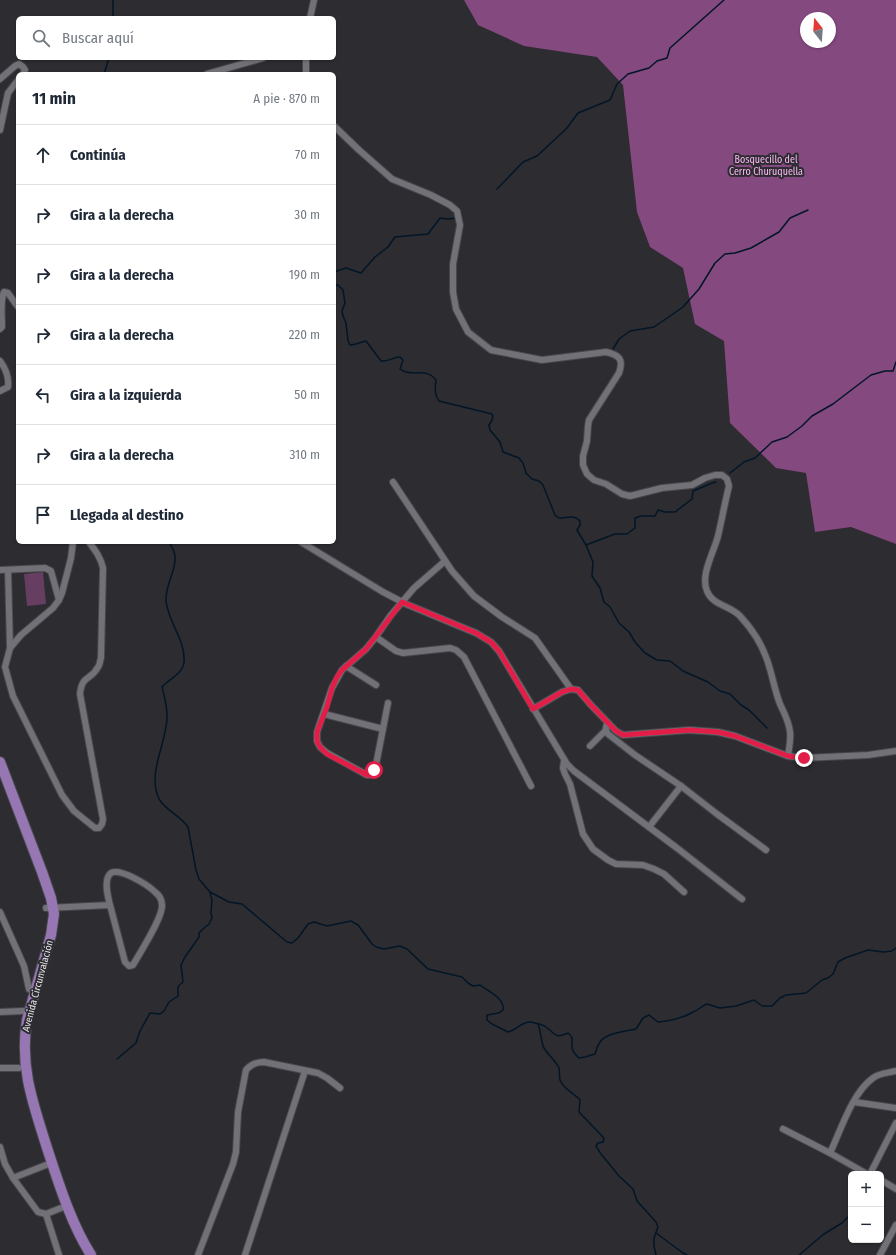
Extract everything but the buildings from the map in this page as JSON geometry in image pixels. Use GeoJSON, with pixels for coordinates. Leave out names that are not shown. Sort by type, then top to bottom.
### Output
{"type":"FeatureCollection","features":[{"type":"Feature","properties":{"kind":"main road","name":"Avenida Circunvalación"},"geometry":{"type":"LineString","coordinates":[[0,762],[51,898],[50,908],[47,914],[45,934],[18,1031],[19,1068],[25,1098],[46,1165],[61,1208],[84,1255]]}},
{"type":"Feature","properties":{"kind":"main road","name":"Avenida Circunvalación"},"geometry":{"type":"LineString","coordinates":[[0,780],[45,899],[54,914],[51,936],[27,1020],[24,1044],[25,1067],[31,1097],[55,1173],[74,1222],[91,1255]]}},
{"type":"Feature","properties":{"kind":"street"},"geometry":{"type":"LineString","coordinates":[[310,16],[314,0]]}},
{"type":"Feature","properties":{"kind":"street"},"geometry":{"type":"LineString","coordinates":[[229,71],[258,60]]}},
{"type":"Feature","properties":{"kind":"street"},"geometry":{"type":"LineString","coordinates":[[306,60],[306,72]]}},
{"type":"Feature","properties":{"kind":"street"},"geometry":{"type":"LineString","coordinates":[[0,79],[19,64],[25,70],[24,72]]}},
{"type":"Feature","properties":{"kind":"street"},"geometry":{"type":"LineString","coordinates":[[0,130],[8,93],[16,82]]}},
{"type":"Feature","properties":{"kind":"street"},"geometry":{"type":"LineString","coordinates":[[336,128],[392,179],[430,194],[458,211],[460,225],[453,264],[453,292],[456,309],[468,332],[491,350],[522,357],[542,360],[606,352],[615,354],[620,359],[621,366],[619,373],[593,413],[588,426],[587,441],[583,456],[583,465],[587,474],[594,480],[606,484],[622,494],[630,496],[662,488],[692,485],[705,478],[715,475],[722,475],[727,479],[729,486],[718,537],[706,571],[705,583],[710,597],[716,602],[736,612],[741,617],[767,658],[780,704],[791,733],[788,756]]}},
{"type":"Feature","properties":{"kind":"street"},"geometry":{"type":"LineString","coordinates":[[0,329],[2,327],[2,294],[4,292],[8,293],[16,304]]}},
{"type":"Feature","properties":{"kind":"street"},"geometry":{"type":"LineString","coordinates":[[0,361],[7,374],[8,387],[0,391]]}},
{"type":"Feature","properties":{"kind":"street"},"geometry":{"type":"LineString","coordinates":[[393,482],[452,571],[474,596],[502,617],[535,638],[571,689]]}},
{"type":"Feature","properties":{"kind":"street"},"geometry":{"type":"LineString","coordinates":[[73,544],[69,565],[59,600],[53,608],[21,634],[10,648],[2,667],[13,696],[62,795],[74,811],[95,828],[99,828],[102,824],[102,818],[80,694],[80,686],[83,681],[98,668],[101,658],[103,568],[97,553],[90,544]]}},
{"type":"Feature","properties":{"kind":"street"},"geometry":{"type":"LineString","coordinates":[[304,544],[402,602],[476,633],[491,642],[499,651],[564,760],[574,771],[650,827],[742,899]]}},
{"type":"Feature","properties":{"kind":"street"},"geometry":{"type":"LineString","coordinates":[[388,703],[374,770],[371,775],[367,775],[327,754],[320,747],[317,741],[317,732],[337,677],[346,666],[366,649],[391,615],[414,588],[445,561]]}},
{"type":"Feature","properties":{"kind":"street"},"geometry":{"type":"LineString","coordinates":[[0,570],[45,568],[51,571],[59,600]]}},
{"type":"Feature","properties":{"kind":"street"},"geometry":{"type":"LineString","coordinates":[[8,570],[10,648]]}},
{"type":"Feature","properties":{"kind":"street"},"geometry":{"type":"LineString","coordinates":[[376,637],[396,652],[402,653],[450,648],[456,650],[464,657],[531,786]]}},
{"type":"Feature","properties":{"kind":"street"},"geometry":{"type":"LineString","coordinates":[[346,666],[376,685]]}},
{"type":"Feature","properties":{"kind":"street"},"geometry":{"type":"LineString","coordinates":[[533,709],[562,692],[571,689],[578,690],[616,731],[623,735],[689,730],[718,732],[735,736],[788,756],[811,757],[868,755],[896,751]]}},
{"type":"Feature","properties":{"kind":"street"},"geometry":{"type":"LineString","coordinates":[[324,714],[383,729]]}},
{"type":"Feature","properties":{"kind":"street"},"geometry":{"type":"LineString","coordinates":[[590,746],[606,730],[605,727],[608,723]]}},
{"type":"Feature","properties":{"kind":"street"},"geometry":{"type":"LineString","coordinates":[[606,730],[635,755],[681,786],[716,814],[766,850]]}},
{"type":"Feature","properties":{"kind":"street"},"geometry":{"type":"LineString","coordinates":[[564,760],[565,774],[570,784],[583,834],[593,849],[616,864],[643,865],[654,869],[664,874],[684,892]]}},
{"type":"Feature","properties":{"kind":"street"},"geometry":{"type":"LineString","coordinates":[[650,827],[681,786]]}},
{"type":"Feature","properties":{"kind":"street"},"geometry":{"type":"LineString","coordinates":[[118,871],[130,876],[155,892],[160,898],[162,905],[160,916],[133,965],[129,966],[126,962],[110,905],[107,882],[109,875],[112,872],[118,871]]}},
{"type":"Feature","properties":{"kind":"street"},"geometry":{"type":"LineString","coordinates":[[50,908],[110,905]]}},
{"type":"Feature","properties":{"kind":"street"},"geometry":{"type":"LineString","coordinates":[[0,912],[24,966],[29,989]]}},
{"type":"Feature","properties":{"kind":"street"},"geometry":{"type":"LineString","coordinates":[[0,1012],[23,1011]]}},
{"type":"Feature","properties":{"kind":"street"},"geometry":{"type":"LineString","coordinates":[[198,1255],[233,1164],[236,1152],[238,1112],[246,1070],[256,1062],[264,1062],[318,1073],[340,1088]]}},
{"type":"Feature","properties":{"kind":"street"},"geometry":{"type":"LineString","coordinates":[[0,1068],[19,1068]]}},
{"type":"Feature","properties":{"kind":"street"},"geometry":{"type":"LineString","coordinates":[[245,1255],[305,1071]]}},
{"type":"Feature","properties":{"kind":"street"},"geometry":{"type":"LineString","coordinates":[[830,1153],[856,1096],[863,1087],[873,1078],[896,1071]]}},
{"type":"Feature","properties":{"kind":"street"},"geometry":{"type":"LineString","coordinates":[[854,1102],[896,1108]]}},
{"type":"Feature","properties":{"kind":"street"},"geometry":{"type":"LineString","coordinates":[[872,1171],[896,1123]]}},
{"type":"Feature","properties":{"kind":"street"},"geometry":{"type":"LineString","coordinates":[[783,1129],[862,1171]]}},
{"type":"Feature","properties":{"kind":"street"},"geometry":{"type":"LineString","coordinates":[[0,1148],[5,1164],[13,1178],[38,1212],[46,1214],[61,1208]]}},
{"type":"Feature","properties":{"kind":"street"},"geometry":{"type":"LineString","coordinates":[[13,1178],[46,1165]]}},
{"type":"Feature","properties":{"kind":"street"},"geometry":{"type":"LineString","coordinates":[[884,1182],[896,1189]]}},
{"type":"Feature","properties":{"kind":"street"},"geometry":{"type":"LineString","coordinates":[[46,1214],[59,1255]]}},
{"type":"Feature","properties":{"kind":"street"},"geometry":{"type":"LineString","coordinates":[[880,1255],[896,1225]]}},
{"type":"Feature","properties":{"kind":"shaded area"},"geometry":{"type":"Polygon","coordinates":[[[43,572],[46,604],[27,606],[24,574],[43,572]]]}},
{"type":"Feature","properties":{"kind":"green space","name":"Bosquecillo del Cerro Churuquella"},"geometry":{"type":"Polygon","coordinates":[[[464,0],[896,0],[896,544],[851,527],[815,532],[806,473],[776,468],[730,423],[724,341],[695,324],[683,268],[650,247],[637,212],[623,85],[597,57],[524,46],[478,25],[464,0]]]}},
{"type":"Feature","properties":{"kind":"waterway"},"geometry":{"type":"LineString","coordinates":[[113,0],[113,16]]}},
{"type":"Feature","properties":{"kind":"waterway"},"geometry":{"type":"LineString","coordinates":[[497,189],[523,162],[537,156],[567,128],[578,113],[610,100],[617,84],[628,74],[649,68],[657,61],[667,58],[670,48],[724,0]]}},
{"type":"Feature","properties":{"kind":"waterway"},"geometry":{"type":"LineString","coordinates":[[105,72],[108,60]]}},
{"type":"Feature","properties":{"kind":"waterway"},"geometry":{"type":"LineString","coordinates":[[613,349],[619,339],[630,331],[654,327],[683,307],[699,289],[715,263],[725,254],[735,253],[751,248],[779,232],[790,218],[808,210]]}},
{"type":"Feature","properties":{"kind":"waterway"},"geometry":{"type":"LineString","coordinates":[[336,271],[346,268],[361,273],[375,257],[388,247],[395,237],[428,234],[440,218],[457,218]]}},
{"type":"Feature","properties":{"kind":"waterway"},"geometry":{"type":"LineString","coordinates":[[336,285],[343,290],[345,303],[342,311],[350,345],[366,341],[381,361],[400,357],[403,360],[400,369],[409,373],[423,373],[432,376],[436,380],[435,388],[439,401],[492,414],[492,420],[489,425],[490,430],[500,442],[503,452],[519,458],[523,463],[526,473],[532,479],[539,481],[543,485],[555,515],[559,518],[573,517],[580,521],[580,525],[577,530],[586,545],[593,562],[592,576],[600,588],[604,602],[610,607],[619,623],[629,632],[635,642],[645,653],[657,660],[670,661],[683,671],[708,682],[720,691],[730,694],[767,728]]}},
{"type":"Feature","properties":{"kind":"waterway"},"geometry":{"type":"LineString","coordinates":[[730,473],[744,462],[755,458],[772,442],[787,437],[802,426],[812,416],[833,404],[871,375],[885,371],[893,371],[896,362]]}},
{"type":"Feature","properties":{"kind":"waterway"},"geometry":{"type":"LineString","coordinates":[[586,545],[615,534],[627,534],[635,528],[635,518],[641,516],[655,516],[658,510],[675,512],[692,499],[693,491],[716,482]]}},
{"type":"Feature","properties":{"kind":"waterway"},"geometry":{"type":"LineString","coordinates":[[170,544],[174,550],[175,564],[167,590],[166,601],[167,609],[180,639],[184,654],[184,662],[181,670],[162,687],[167,721],[157,762],[155,781],[156,790],[162,803],[188,827],[199,879],[210,892],[229,902],[242,904],[287,942],[292,943],[298,938],[308,924],[314,922],[327,926],[351,921],[358,925],[376,947],[384,949],[400,946],[407,949],[428,969],[462,977],[473,986],[480,985],[495,995],[499,998],[503,1006],[503,1010],[499,1013],[487,1015],[487,1020],[492,1024],[508,1032],[525,1023],[531,1022],[545,1026],[558,1036],[568,1033],[572,1038],[573,1050],[579,1058],[595,1054],[600,1042],[607,1036],[636,1029],[643,1018],[649,1015],[658,1022],[681,1018],[707,1004],[720,1008],[736,1006],[754,1000],[762,1006],[772,1006],[780,998],[786,995],[806,993],[822,980],[833,974],[838,962],[845,958],[868,950],[883,952],[892,951],[896,948]]}},
{"type":"Feature","properties":{"kind":"waterway"},"geometry":{"type":"LineString","coordinates":[[117,1059],[136,1043],[140,1031],[150,1013],[160,1014],[164,1011],[169,1002],[178,996],[178,987],[183,982],[181,965],[199,937],[199,933],[209,924],[212,918],[212,900],[210,893]]}},
{"type":"Feature","properties":{"kind":"waterway"},"geometry":{"type":"LineString","coordinates":[[538,1024],[543,1046],[559,1068],[561,1083],[580,1100],[579,1112],[604,1139],[603,1142],[598,1143],[596,1146],[619,1176],[633,1189],[637,1201],[656,1222],[658,1227],[654,1238],[656,1255]]}},
{"type":"Feature","properties":{"kind":"waterway"},"geometry":{"type":"LineString","coordinates":[[799,1255],[824,1234],[842,1223],[848,1217]]}},
{"type":"Feature","properties":{"kind":"waterway"},"geometry":{"type":"LineString","coordinates":[[656,1233],[687,1255]]}},
{"type":"Feature","properties":{"kind":"route"},"geometry":{"type":"LineString","coordinates":[[374,770],[371,775],[367,775],[327,754],[320,747],[317,741],[317,732],[337,677],[342,670],[366,649],[402,602],[476,633],[491,642],[499,651],[533,709],[562,692],[571,689],[578,690],[616,731],[623,735],[689,730],[718,732],[735,736],[781,754],[804,758]]}}]}
